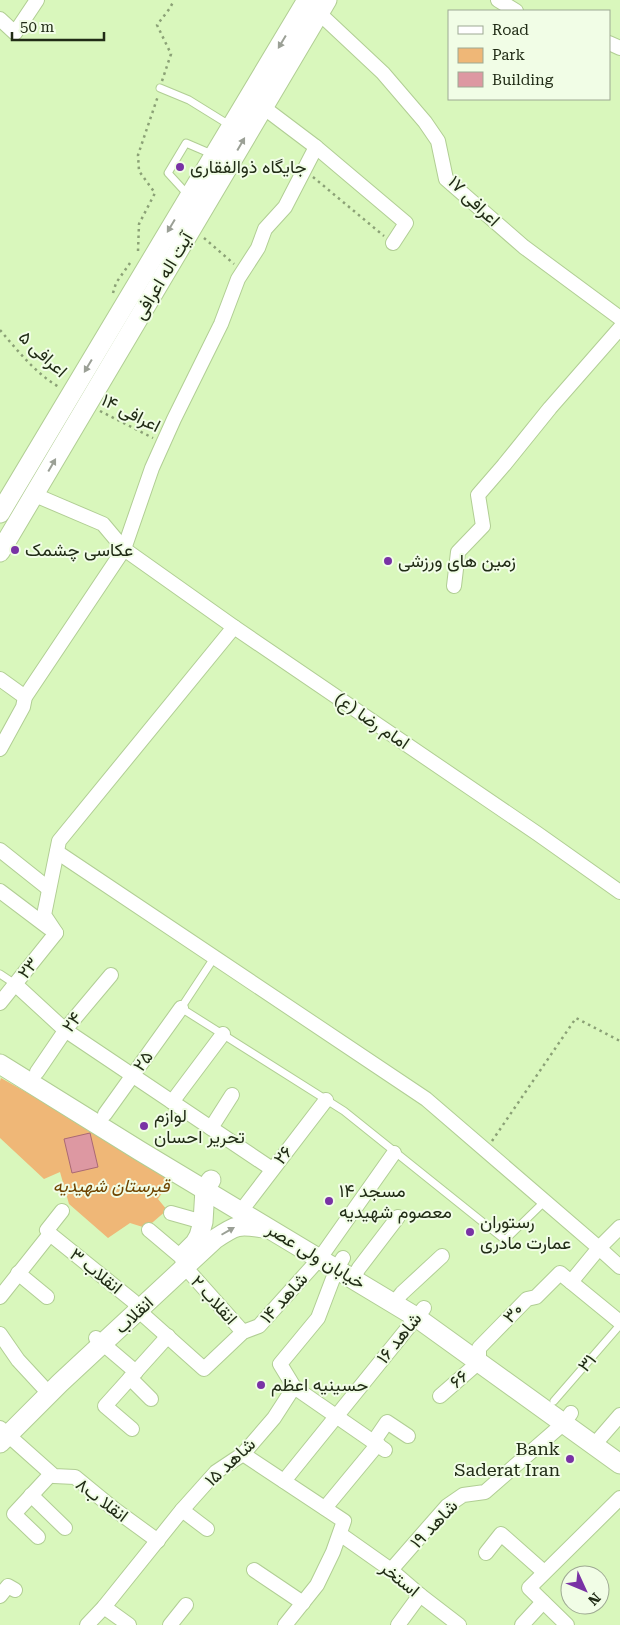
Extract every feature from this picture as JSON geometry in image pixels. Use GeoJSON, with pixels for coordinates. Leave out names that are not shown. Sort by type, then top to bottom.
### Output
{"type":"FeatureCollection","features":[{"type":"Feature","properties":{"kind":"main road","name":"آیت اله اعرافی"},"geometry":{"type":"LineString","coordinates":[[0,552],[35,496],[120,313],[262,98],[312,3]]}},
{"type":"Feature","properties":{"kind":"main road","name":"آیت اله اعرافی"},"geometry":{"type":"LineString","coordinates":[[0,513],[79,400],[192,227],[194,200],[214,155],[232,126],[262,98]]}},
{"type":"Feature","properties":{"kind":"main road","name":"خیابان ولی عصر"},"geometry":{"type":"LineString","coordinates":[[0,1050],[105,1114],[208,1184]]}},
{"type":"Feature","properties":{"kind":"main road","name":"خیابان ولی عصر"},"geometry":{"type":"LineString","coordinates":[[0,1064],[208,1184],[420,1312],[598,1440],[620,1464]]}},
{"type":"Feature","properties":{"kind":"main road","name":"انقلاب"},"geometry":{"type":"LineString","coordinates":[[183,1262],[195,1243],[204,1222],[208,1184]]}},
{"type":"Feature","properties":{"kind":"main road","name":"انقلاب"},"geometry":{"type":"LineString","coordinates":[[2,1433],[183,1262],[232,1228],[242,1225],[275,1224]]}},
{"type":"Feature","properties":{"kind":"main road","name":"انقلاب"},"geometry":{"type":"LineString","coordinates":[[2,1433],[43,1387],[99,1341]]}},
{"type":"Feature","properties":{"kind":"main road","name":"خیابان ولی عصر"},"geometry":{"type":"LineString","coordinates":[[479,1355],[554,1401],[567,1418]]}},
{"type":"Feature","properties":{"kind":"main road","name":"خیابان ولی عصر"},"geometry":{"type":"LineString","coordinates":[[598,1440],[620,1449]]}},
{"type":"Feature","properties":{"kind":"street"},"geometry":{"type":"LineString","coordinates":[[0,19],[14,33],[36,0]]}},
{"type":"Feature","properties":{"kind":"street"},"geometry":{"type":"LineString","coordinates":[[498,0],[514,10]]}},
{"type":"Feature","properties":{"kind":"street","name":"اعرافی ۱۷"},"geometry":{"type":"LineString","coordinates":[[312,3],[383,73],[425,122],[438,141],[446,179],[524,247],[620,318]]}},
{"type":"Feature","properties":{"kind":"street"},"geometry":{"type":"LineString","coordinates":[[262,98],[316,147],[406,223],[393,243]]}},
{"type":"Feature","properties":{"kind":"street"},"geometry":{"type":"LineString","coordinates":[[0,749],[23,706],[25,697],[124,549],[152,468],[221,324],[238,279],[258,248],[265,229],[285,207],[316,147]]}},
{"type":"Feature","properties":{"kind":"street"},"geometry":{"type":"LineString","coordinates":[[454,586],[458,552],[483,526],[478,495],[620,328]]}},
{"type":"Feature","properties":{"kind":"street","name":"امام رضا (ع)"},"geometry":{"type":"LineString","coordinates":[[35,496],[103,524],[124,549],[234,627],[620,892]]}},
{"type":"Feature","properties":{"kind":"street"},"geometry":{"type":"LineString","coordinates":[[56,933],[44,914],[59,841],[234,627]]}},
{"type":"Feature","properties":{"kind":"street"},"geometry":{"type":"LineString","coordinates":[[0,679],[25,697]]}},
{"type":"Feature","properties":{"kind":"street"},"geometry":{"type":"LineString","coordinates":[[0,850],[49,889]]}},
{"type":"Feature","properties":{"kind":"street"},"geometry":{"type":"LineString","coordinates":[[57,852],[426,1099],[620,1267]]}},
{"type":"Feature","properties":{"kind":"street"},"geometry":{"type":"LineString","coordinates":[[0,891],[56,933]]}},
{"type":"Feature","properties":{"kind":"street","name":"۲۳"},"geometry":{"type":"LineString","coordinates":[[0,1003],[56,933]]}},
{"type":"Feature","properties":{"kind":"street","name":"۲۴"},"geometry":{"type":"LineString","coordinates":[[37,1072],[65,1030],[110,975]]}},
{"type":"Feature","properties":{"kind":"street"},"geometry":{"type":"LineString","coordinates":[[15,984],[65,1030],[272,1169]]}},
{"type":"Feature","properties":{"kind":"street","name":"۲۵"},"geometry":{"type":"LineString","coordinates":[[105,1114],[181,1008]]}},
{"type":"Feature","properties":{"kind":"street"},"geometry":{"type":"LineString","coordinates":[[172,1102],[223,1034]]}},
{"type":"Feature","properties":{"kind":"street"},"geometry":{"type":"LineString","coordinates":[[211,1128],[232,1095]]}},
{"type":"Feature","properties":{"kind":"street","name":"۲۶"},"geometry":{"type":"LineString","coordinates":[[245,1206],[326,1100]]}},
{"type":"Feature","properties":{"kind":"street","name":"شاهد ۱۴"},"geometry":{"type":"LineString","coordinates":[[204,1369],[243,1332],[259,1326],[323,1253],[394,1153]]}},
{"type":"Feature","properties":{"kind":"street"},"geometry":{"type":"LineString","coordinates":[[0,1296],[50,1234],[47,1230],[62,1211]]}},
{"type":"Feature","properties":{"kind":"street"},"geometry":{"type":"LineString","coordinates":[[171,1213],[204,1222]]}},
{"type":"Feature","properties":{"kind":"street"},"geometry":{"type":"LineString","coordinates":[[379,1445],[294,1387],[280,1364],[318,1318],[348,1268],[398,1217]]}},
{"type":"Feature","properties":{"kind":"street","name":"۳۰"},"geometry":{"type":"LineString","coordinates":[[479,1355],[526,1299],[536,1297],[565,1277],[620,1227]]}},
{"type":"Feature","properties":{"kind":"street","name":"انقلاب ۲"},"geometry":{"type":"LineString","coordinates":[[149,1230],[183,1262],[243,1332]]}},
{"type":"Feature","properties":{"kind":"street","name":"انقلاب ۳"},"geometry":{"type":"LineString","coordinates":[[50,1234],[136,1306],[204,1369]]}},
{"type":"Feature","properties":{"kind":"street"},"geometry":{"type":"LineString","coordinates":[[398,1298],[442,1256]]}},
{"type":"Feature","properties":{"kind":"street"},"geometry":{"type":"LineString","coordinates":[[18,1273],[47,1297]]}},
{"type":"Feature","properties":{"kind":"street"},"geometry":{"type":"LineString","coordinates":[[565,1277],[620,1323]]}},
{"type":"Feature","properties":{"kind":"street","name":"شاهد ۱۶"},"geometry":{"type":"LineString","coordinates":[[284,1481],[420,1312]]}},
{"type":"Feature","properties":{"kind":"street"},"geometry":{"type":"LineString","coordinates":[[0,1334],[18,1360],[43,1387]]}},
{"type":"Feature","properties":{"kind":"street"},"geometry":{"type":"LineString","coordinates":[[132,1429],[105,1406],[168,1336]]}},
{"type":"Feature","properties":{"kind":"street"},"geometry":{"type":"LineString","coordinates":[[99,1341],[133,1375],[151,1399]]}},
{"type":"Feature","properties":{"kind":"street","name":"۶۶"},"geometry":{"type":"LineString","coordinates":[[440,1396],[479,1355]]}},
{"type":"Feature","properties":{"kind":"street","name":"شاهد ۱۵"},"geometry":{"type":"LineString","coordinates":[[87,1625],[216,1472],[243,1454],[274,1418],[294,1387]]}},
{"type":"Feature","properties":{"kind":"street"},"geometry":{"type":"LineString","coordinates":[[598,1440],[620,1415]]}},
{"type":"Feature","properties":{"kind":"street","name":"شاهد ۱۹"},"geometry":{"type":"LineString","coordinates":[[391,1570],[447,1506],[464,1495],[485,1492],[567,1418]]}},
{"type":"Feature","properties":{"kind":"street"},"geometry":{"type":"LineString","coordinates":[[325,1508],[379,1445],[387,1422],[408,1436]]}},
{"type":"Feature","properties":{"kind":"street"},"geometry":{"type":"LineString","coordinates":[[2,1433],[51,1474],[14,1514],[38,1537]]}},
{"type":"Feature","properties":{"kind":"street"},"geometry":{"type":"LineString","coordinates":[[243,1454],[344,1521],[317,1586],[285,1625]]}},
{"type":"Feature","properties":{"kind":"street","name":"انقلا ب۸"},"geometry":{"type":"LineString","coordinates":[[51,1474],[54,1476],[75,1476],[114,1509],[158,1541]]}},
{"type":"Feature","properties":{"kind":"street"},"geometry":{"type":"LineString","coordinates":[[31,1495],[65,1528]]}},
{"type":"Feature","properties":{"kind":"street"},"geometry":{"type":"LineString","coordinates":[[567,1625],[529,1588],[620,1498]]}},
{"type":"Feature","properties":{"kind":"street"},"geometry":{"type":"LineString","coordinates":[[182,1510],[207,1529]]}},
{"type":"Feature","properties":{"kind":"street","name":"استخر"},"geometry":{"type":"LineString","coordinates":[[340,1534],[391,1570],[459,1625]]}},
{"type":"Feature","properties":{"kind":"street"},"geometry":{"type":"LineString","coordinates":[[486,1553],[501,1534],[544,1572]]}},
{"type":"Feature","properties":{"kind":"street"},"geometry":{"type":"LineString","coordinates":[[254,1570],[303,1603]]}},
{"type":"Feature","properties":{"kind":"street"},"geometry":{"type":"LineString","coordinates":[[0,1596],[8,1586],[15,1590]]}},
{"type":"Feature","properties":{"kind":"street"},"geometry":{"type":"LineString","coordinates":[[398,1625],[420,1595]]}},
{"type":"Feature","properties":{"kind":"street"},"geometry":{"type":"LineString","coordinates":[[522,1625],[543,1602]]}},
{"type":"Feature","properties":{"kind":"street"},"geometry":{"type":"LineString","coordinates":[[170,1625],[186,1605]]}},
{"type":"Feature","properties":{"kind":"street"},"geometry":{"type":"LineString","coordinates":[[104,1607],[129,1625]]}},
{"type":"Feature","properties":{"kind":"lane"},"geometry":{"type":"LineString","coordinates":[[160,88],[189,100],[232,126]]}},
{"type":"Feature","properties":{"kind":"lane"},"geometry":{"type":"LineString","coordinates":[[194,200],[168,173],[186,143],[214,155]]}},
{"type":"Feature","properties":{"kind":"lane"},"geometry":{"type":"LineString","coordinates":[[214,958],[181,1008],[344,1111],[394,1153],[505,1240],[545,1202]]}},
{"type":"Feature","properties":{"kind":"lane"},"geometry":{"type":"LineString","coordinates":[[0,974],[15,984]]}},
{"type":"Feature","properties":{"kind":"lane","name":"۳۱"},"geometry":{"type":"LineString","coordinates":[[554,1401],[620,1323]]}},
{"type":"Feature","properties":{"kind":"path"},"geometry":{"type":"LineString","coordinates":[[138,252],[138,224],[155,193],[139,171],[138,156],[171,54],[157,25],[174,0]]}},
{"type":"Feature","properties":{"kind":"path"},"geometry":{"type":"LineString","coordinates":[[305,170],[393,243]]}},
{"type":"Feature","properties":{"kind":"path"},"geometry":{"type":"LineString","coordinates":[[192,227],[242,272]]}},
{"type":"Feature","properties":{"kind":"path"},"geometry":{"type":"LineString","coordinates":[[120,313],[109,305],[116,283],[133,260]]}},
{"type":"Feature","properties":{"kind":"path","name":"اعرافی ۵"},"geometry":{"type":"LineString","coordinates":[[0,330],[26,361],[49,381],[79,400]]}},
{"type":"Feature","properties":{"kind":"path","name":"اعرافی ۱۴"},"geometry":{"type":"LineString","coordinates":[[79,400],[163,444]]}},
{"type":"Feature","properties":{"kind":"path"},"geometry":{"type":"LineString","coordinates":[[486,1151],[576,1018],[620,1041]]}},
{"type":"Feature","properties":{"kind":"green space","name":"قبرستان شهیدیه"},"geometry":{"type":"Polygon","coordinates":[[[1,1078],[174,1175],[158,1199],[167,1210],[146,1228],[130,1223],[108,1238],[69,1204],[60,1172],[44,1179],[0,1138],[1,1078]]]}},
{"type":"Feature","properties":{"kind":"building"},"geometry":{"type":"Polygon","coordinates":[[[90,1133],[98,1167],[72,1173],[64,1139],[90,1133]]]}},
{"type":"Feature","properties":{"kind":"place","name":"جایگاه ذوالفقاری"},"geometry":{"type":"Point","coordinates":[180,167]}},
{"type":"Feature","properties":{"kind":"place","name":"عکاسی چشمک"},"geometry":{"type":"Point","coordinates":[15,550]}},
{"type":"Feature","properties":{"kind":"place","name":"زمین های ورزشی"},"geometry":{"type":"Point","coordinates":[388,561]}},
{"type":"Feature","properties":{"kind":"place","name":"لوازم تحریر احسان"},"geometry":{"type":"Point","coordinates":[144,1126]}},
{"type":"Feature","properties":{"kind":"place","name":"مسجد ۱۴ معصوم شهیدیه"},"geometry":{"type":"Point","coordinates":[329,1201]}},
{"type":"Feature","properties":{"kind":"place","name":"رستوران عمارت مادری"},"geometry":{"type":"Point","coordinates":[470,1232]}},
{"type":"Feature","properties":{"kind":"place","name":"حسینیه اعظم"},"geometry":{"type":"Point","coordinates":[261,1385]}},
{"type":"Feature","properties":{"kind":"place","name":"Bank Saderat Iran"},"geometry":{"type":"Point","coordinates":[570,1459]}}]}
